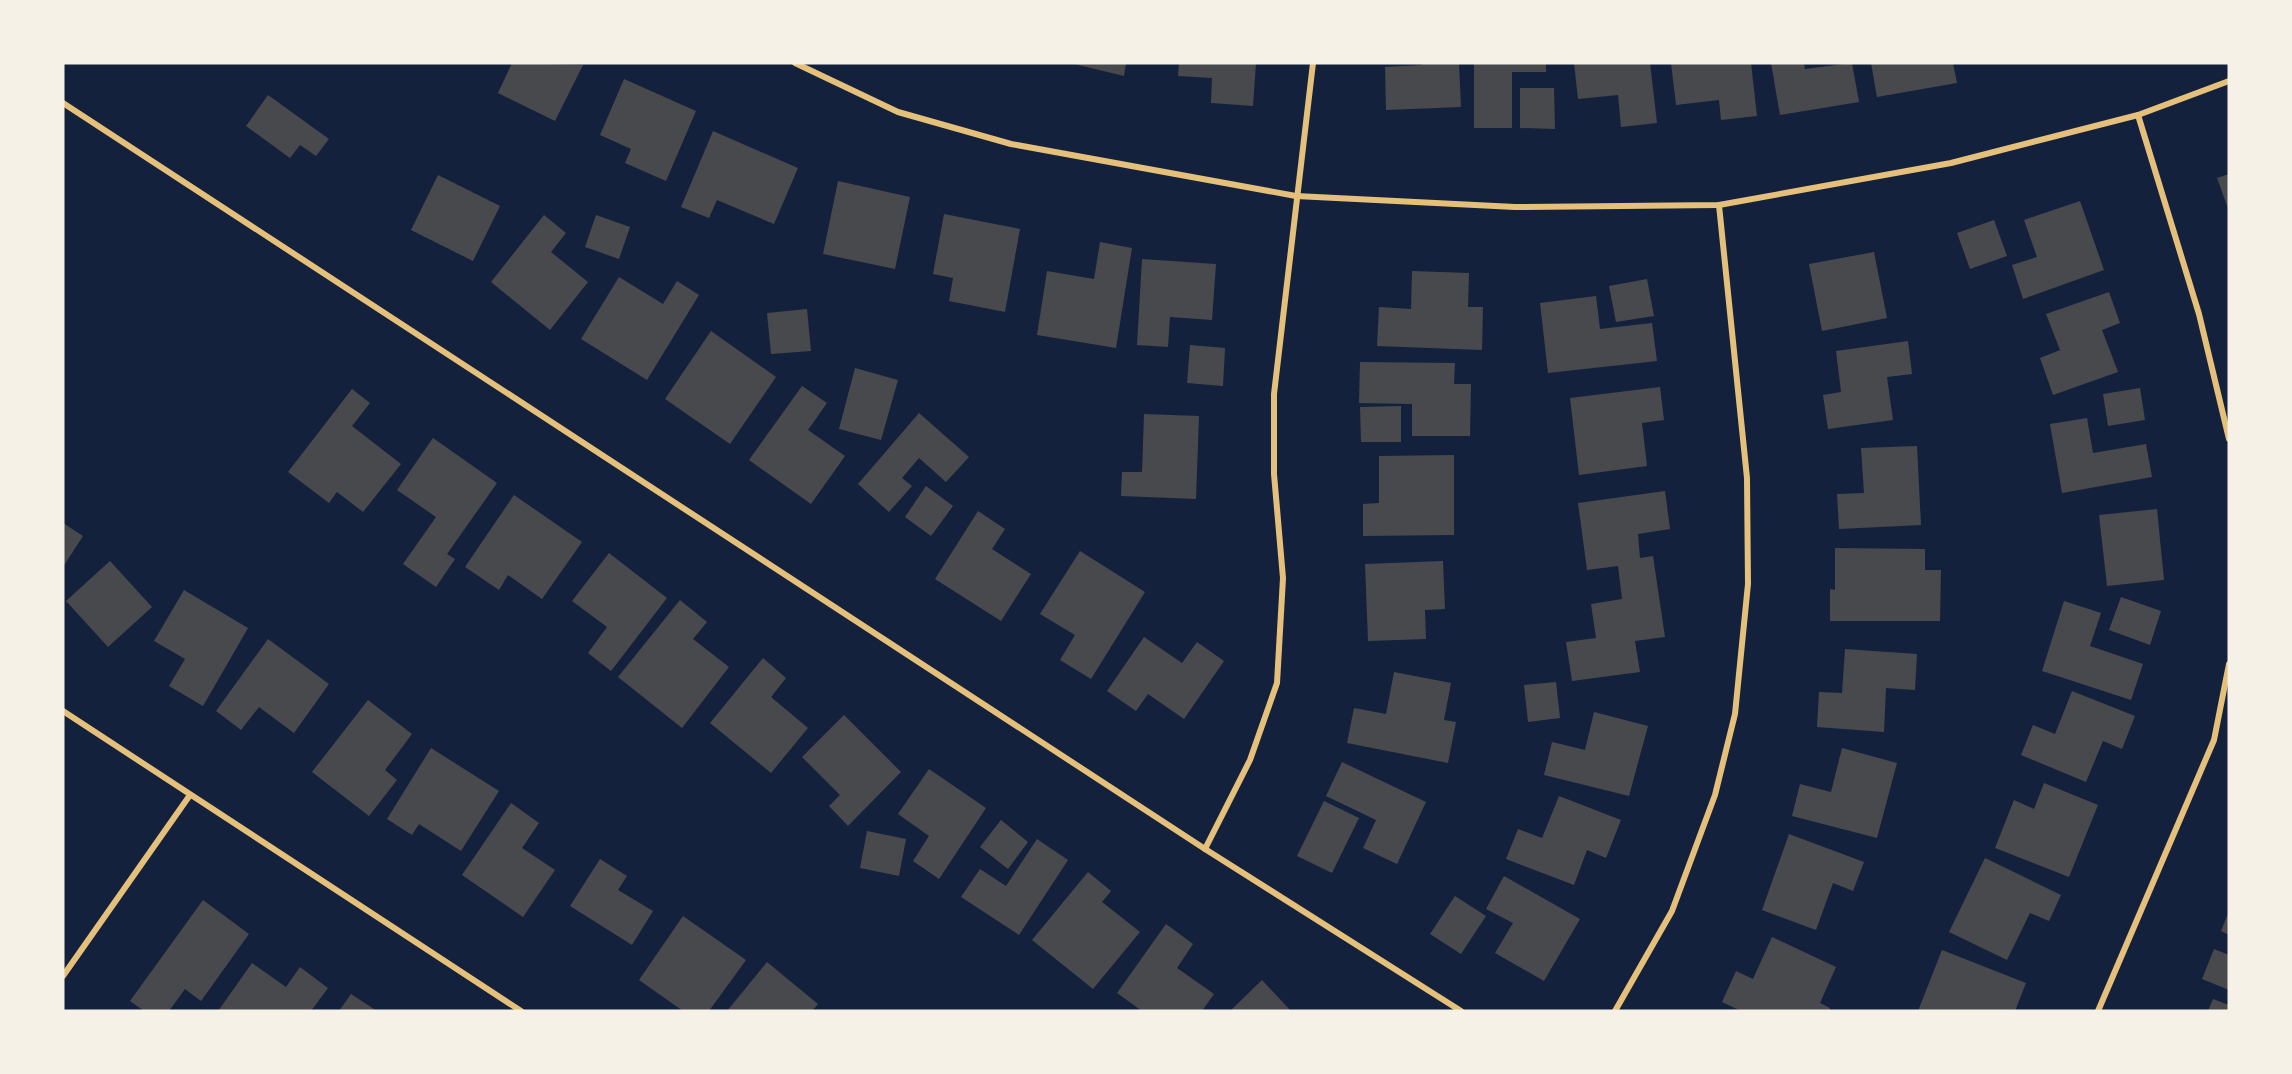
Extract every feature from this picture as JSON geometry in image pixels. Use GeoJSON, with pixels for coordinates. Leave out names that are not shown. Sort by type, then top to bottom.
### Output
{"type":"FeatureCollection","features":[{"type":"Feature","properties":{"kind":"street"},"geometry":{"type":"LineString","coordinates":[[795,63],[898,112],[1011,144],[1296,196],[1515,207],[1719,205],[1951,163],[2138,115],[2229,81]]}},
{"type":"Feature","properties":{"kind":"street"},"geometry":{"type":"LineString","coordinates":[[1205,849],[1250,760],[1277,683],[1283,578],[1274,474],[1274,394],[1313,63]]}},
{"type":"Feature","properties":{"kind":"street"},"geometry":{"type":"LineString","coordinates":[[63,103],[1205,849],[1461,1011]]}},
{"type":"Feature","properties":{"kind":"street"},"geometry":{"type":"LineString","coordinates":[[2138,115],[2199,314],[2229,440]]}},
{"type":"Feature","properties":{"kind":"street"},"geometry":{"type":"LineString","coordinates":[[1615,1011],[1672,911],[1715,795],[1735,714],[1748,584],[1747,478],[1719,205]]}},
{"type":"Feature","properties":{"kind":"street"},"geometry":{"type":"LineString","coordinates":[[2098,1011],[2214,740],[2229,664]]}},
{"type":"Feature","properties":{"kind":"street"},"geometry":{"type":"LineString","coordinates":[[63,711],[521,1011]]}},
{"type":"Feature","properties":{"kind":"street"},"geometry":{"type":"LineString","coordinates":[[63,976],[190,795]]}},
{"type":"Feature","properties":{"kind":"building"},"geometry":{"type":"Polygon","coordinates":[[[512,63],[583,65],[555,121],[498,93],[512,63]]]}},
{"type":"Feature","properties":{"kind":"building"},"geometry":{"type":"Polygon","coordinates":[[[1070,63],[1126,63],[1124,76],[1070,63]]]}},
{"type":"Feature","properties":{"kind":"building"},"geometry":{"type":"Polygon","coordinates":[[[1179,63],[1256,63],[1253,106],[1211,103],[1212,78],[1178,76],[1179,63]]]}},
{"type":"Feature","properties":{"kind":"building"},"geometry":{"type":"Polygon","coordinates":[[[1422,63],[1459,63],[1461,107],[1386,110],[1385,67],[1422,65],[1422,63]]]}},
{"type":"Feature","properties":{"kind":"building"},"geometry":{"type":"Polygon","coordinates":[[[1474,63],[1546,63],[1546,72],[1512,72],[1512,128],[1474,128],[1474,63]]]}},
{"type":"Feature","properties":{"kind":"building"},"geometry":{"type":"Polygon","coordinates":[[[1574,63],[1650,63],[1657,123],[1621,127],[1618,95],[1578,99],[1574,63]]]}},
{"type":"Feature","properties":{"kind":"building"},"geometry":{"type":"Polygon","coordinates":[[[1671,63],[1751,63],[1757,116],[1721,120],[1719,100],[1676,105],[1671,63]]]}},
{"type":"Feature","properties":{"kind":"building"},"geometry":{"type":"Polygon","coordinates":[[[1771,63],[1804,63],[1805,69],[1852,63],[1859,102],[1780,115],[1771,63]]]}},
{"type":"Feature","properties":{"kind":"building"},"geometry":{"type":"Polygon","coordinates":[[[1871,63],[1953,63],[1957,83],[1877,97],[1871,63]]]}},
{"type":"Feature","properties":{"kind":"building"},"geometry":{"type":"Polygon","coordinates":[[[624,79],[696,111],[666,181],[625,163],[631,149],[600,135],[624,79]]]}},
{"type":"Feature","properties":{"kind":"building"},"geometry":{"type":"Polygon","coordinates":[[[1520,88],[1554,88],[1555,129],[1520,128],[1520,88]]]}},
{"type":"Feature","properties":{"kind":"building"},"geometry":{"type":"Polygon","coordinates":[[[268,95],[329,139],[316,156],[300,145],[290,158],[246,126],[268,95]]]}},
{"type":"Feature","properties":{"kind":"building"},"geometry":{"type":"Polygon","coordinates":[[[713,131],[798,168],[774,224],[717,200],[709,218],[681,207],[713,131]]]}},
{"type":"Feature","properties":{"kind":"building"},"geometry":{"type":"Polygon","coordinates":[[[2229,174],[2229,211],[2217,178],[2229,174]]]}},
{"type":"Feature","properties":{"kind":"building"},"geometry":{"type":"Polygon","coordinates":[[[438,175],[500,206],[473,261],[411,230],[438,175]]]}},
{"type":"Feature","properties":{"kind":"building"},"geometry":{"type":"Polygon","coordinates":[[[838,181],[910,197],[895,269],[823,254],[838,181]]]}},
{"type":"Feature","properties":{"kind":"building"},"geometry":{"type":"Polygon","coordinates":[[[2080,201],[2104,270],[2023,299],[2012,265],[2037,257],[2024,220],[2080,201]]]}},
{"type":"Feature","properties":{"kind":"building"},"geometry":{"type":"Polygon","coordinates":[[[944,214],[1020,229],[1005,312],[949,301],[953,278],[933,274],[944,214]]]}},
{"type":"Feature","properties":{"kind":"building"},"geometry":{"type":"Polygon","coordinates":[[[544,215],[566,233],[551,252],[588,282],[550,330],[491,282],[544,215]]]}},
{"type":"Feature","properties":{"kind":"building"},"geometry":{"type":"Polygon","coordinates":[[[596,215],[630,227],[619,259],[585,247],[596,215]]]}},
{"type":"Feature","properties":{"kind":"building"},"geometry":{"type":"Polygon","coordinates":[[[1994,220],[2007,256],[1970,269],[1957,233],[1994,220]]]}},
{"type":"Feature","properties":{"kind":"building"},"geometry":{"type":"Polygon","coordinates":[[[1100,242],[1132,248],[1116,348],[1037,335],[1047,271],[1094,279],[1100,242]]]}},
{"type":"Feature","properties":{"kind":"building"},"geometry":{"type":"Polygon","coordinates":[[[1874,252],[1887,318],[1822,331],[1809,264],[1874,252]]]}},
{"type":"Feature","properties":{"kind":"building"},"geometry":{"type":"Polygon","coordinates":[[[1142,259],[1216,264],[1212,320],[1170,317],[1168,347],[1137,345],[1142,259]]]}},
{"type":"Feature","properties":{"kind":"building"},"geometry":{"type":"Polygon","coordinates":[[[1412,271],[1469,273],[1468,307],[1483,307],[1482,350],[1377,346],[1379,307],[1411,309],[1412,271]]]}},
{"type":"Feature","properties":{"kind":"building"},"geometry":{"type":"Polygon","coordinates":[[[619,277],[663,304],[677,281],[699,295],[647,380],[581,339],[619,277]]]}},
{"type":"Feature","properties":{"kind":"building"},"geometry":{"type":"Polygon","coordinates":[[[1647,279],[1654,316],[1616,322],[1609,286],[1647,279]]]}},
{"type":"Feature","properties":{"kind":"building"},"geometry":{"type":"Polygon","coordinates":[[[2109,292],[2120,323],[2102,330],[2118,372],[2053,395],[2040,358],[2060,350],[2046,314],[2109,292]]]}},
{"type":"Feature","properties":{"kind":"building"},"geometry":{"type":"Polygon","coordinates":[[[1596,296],[1600,329],[1652,323],[1657,361],[1548,373],[1540,303],[1596,296]]]}},
{"type":"Feature","properties":{"kind":"building"},"geometry":{"type":"Polygon","coordinates":[[[807,309],[811,351],[771,354],[767,313],[807,309]]]}},
{"type":"Feature","properties":{"kind":"building"},"geometry":{"type":"Polygon","coordinates":[[[711,331],[776,377],[730,444],[665,399],[711,331]]]}},
{"type":"Feature","properties":{"kind":"building"},"geometry":{"type":"Polygon","coordinates":[[[1908,341],[1912,374],[1887,377],[1893,420],[1828,429],[1823,395],[1841,392],[1836,351],[1908,341]]]}},
{"type":"Feature","properties":{"kind":"building"},"geometry":{"type":"Polygon","coordinates":[[[1190,345],[1225,348],[1223,386],[1187,383],[1190,345]]]}},
{"type":"Feature","properties":{"kind":"building"},"geometry":{"type":"Polygon","coordinates":[[[1360,362],[1455,363],[1454,384],[1471,384],[1470,436],[1412,436],[1412,404],[1359,403],[1360,362]]]}},
{"type":"Feature","properties":{"kind":"building"},"geometry":{"type":"Polygon","coordinates":[[[855,368],[898,380],[881,440],[839,429],[855,368]]]}},
{"type":"Feature","properties":{"kind":"building"},"geometry":{"type":"Polygon","coordinates":[[[802,386],[827,403],[808,430],[845,456],[811,504],[749,460],[802,386]]]}},
{"type":"Feature","properties":{"kind":"building"},"geometry":{"type":"Polygon","coordinates":[[[1660,387],[1664,420],[1642,423],[1647,466],[1579,475],[1570,398],[1660,387]]]}},
{"type":"Feature","properties":{"kind":"building"},"geometry":{"type":"Polygon","coordinates":[[[2140,388],[2145,420],[2108,426],[2103,394],[2140,388]]]}},
{"type":"Feature","properties":{"kind":"building"},"geometry":{"type":"Polygon","coordinates":[[[352,389],[370,403],[352,426],[401,464],[363,512],[337,492],[329,503],[288,472],[352,389]]]}},
{"type":"Feature","properties":{"kind":"building"},"geometry":{"type":"Polygon","coordinates":[[[1401,406],[1401,442],[1361,442],[1360,407],[1401,406]]]}},
{"type":"Feature","properties":{"kind":"building"},"geometry":{"type":"Polygon","coordinates":[[[919,413],[969,457],[946,482],[919,458],[902,478],[912,486],[889,512],[858,484],[919,413]]]}},
{"type":"Feature","properties":{"kind":"building"},"geometry":{"type":"Polygon","coordinates":[[[1144,414],[1199,416],[1196,499],[1121,496],[1122,472],[1142,472],[1144,414]]]}},
{"type":"Feature","properties":{"kind":"building"},"geometry":{"type":"Polygon","coordinates":[[[2087,418],[2093,453],[2146,444],[2152,477],[2062,493],[2050,424],[2087,418]]]}},
{"type":"Feature","properties":{"kind":"building"},"geometry":{"type":"Polygon","coordinates":[[[433,438],[497,483],[447,554],[455,559],[436,587],[403,564],[436,517],[397,490],[433,438]]]}},
{"type":"Feature","properties":{"kind":"building"},"geometry":{"type":"Polygon","coordinates":[[[1917,446],[1921,525],[1839,529],[1837,494],[1864,493],[1861,448],[1917,446]]]}},
{"type":"Feature","properties":{"kind":"building"},"geometry":{"type":"Polygon","coordinates":[[[1454,455],[1454,535],[1363,536],[1363,504],[1379,503],[1379,456],[1454,455]]]}},
{"type":"Feature","properties":{"kind":"building"},"geometry":{"type":"Polygon","coordinates":[[[926,486],[953,506],[931,536],[905,517],[926,486]]]}},
{"type":"Feature","properties":{"kind":"building"},"geometry":{"type":"Polygon","coordinates":[[[1665,491],[1670,529],[1638,534],[1640,558],[1653,556],[1665,637],[1635,641],[1640,672],[1572,681],[1566,642],[1596,638],[1591,604],[1622,599],[1618,566],[1587,570],[1578,503],[1665,491]]]}},
{"type":"Feature","properties":{"kind":"building"},"geometry":{"type":"Polygon","coordinates":[[[514,495],[582,542],[542,599],[508,575],[499,590],[465,567],[514,495]]]}},
{"type":"Feature","properties":{"kind":"building"},"geometry":{"type":"Polygon","coordinates":[[[2157,509],[2164,580],[2107,586],[2099,515],[2157,509]]]}},
{"type":"Feature","properties":{"kind":"building"},"geometry":{"type":"Polygon","coordinates":[[[978,511],[1005,529],[992,549],[1031,574],[1001,621],[935,579],[978,511]]]}},
{"type":"Feature","properties":{"kind":"building"},"geometry":{"type":"Polygon","coordinates":[[[63,523],[83,536],[63,567],[63,523]]]}},
{"type":"Feature","properties":{"kind":"building"},"geometry":{"type":"Polygon","coordinates":[[[1835,548],[1925,549],[1925,570],[1941,570],[1940,621],[1830,621],[1830,589],[1835,590],[1835,548]]]}},
{"type":"Feature","properties":{"kind":"building"},"geometry":{"type":"Polygon","coordinates":[[[1080,551],[1145,592],[1091,679],[1060,660],[1075,635],[1040,614],[1080,551]]]}},
{"type":"Feature","properties":{"kind":"building"},"geometry":{"type":"Polygon","coordinates":[[[609,553],[667,598],[611,671],[588,653],[607,627],[572,601],[609,553]]]}},
{"type":"Feature","properties":{"kind":"building"},"geometry":{"type":"Polygon","coordinates":[[[110,561],[152,607],[108,647],[66,601],[110,561]]]}},
{"type":"Feature","properties":{"kind":"building"},"geometry":{"type":"Polygon","coordinates":[[[1443,561],[1445,609],[1425,610],[1426,639],[1368,641],[1365,564],[1443,561]]]}},
{"type":"Feature","properties":{"kind":"building"},"geometry":{"type":"Polygon","coordinates":[[[184,590],[248,628],[203,706],[169,686],[185,659],[154,641],[184,590]]]}},
{"type":"Feature","properties":{"kind":"building"},"geometry":{"type":"Polygon","coordinates":[[[2121,597],[2161,611],[2150,645],[2109,630],[2121,597]]]}},
{"type":"Feature","properties":{"kind":"building"},"geometry":{"type":"Polygon","coordinates":[[[680,600],[707,622],[693,639],[729,667],[682,728],[618,677],[680,600]]]}},
{"type":"Feature","properties":{"kind":"building"},"geometry":{"type":"Polygon","coordinates":[[[2064,601],[2101,613],[2090,646],[2143,664],[2131,700],[2042,671],[2064,601]]]}},
{"type":"Feature","properties":{"kind":"building"},"geometry":{"type":"Polygon","coordinates":[[[1144,637],[1182,663],[1197,642],[1224,661],[1184,719],[1148,694],[1136,711],[1107,691],[1144,637]]]}},
{"type":"Feature","properties":{"kind":"building"},"geometry":{"type":"Polygon","coordinates":[[[268,639],[329,684],[294,733],[259,707],[241,730],[216,711],[268,639]]]}},
{"type":"Feature","properties":{"kind":"building"},"geometry":{"type":"Polygon","coordinates":[[[1845,649],[1917,654],[1915,690],[1886,688],[1884,732],[1817,727],[1819,692],[1842,693],[1845,649]]]}},
{"type":"Feature","properties":{"kind":"building"},"geometry":{"type":"Polygon","coordinates":[[[763,658],[786,678],[771,697],[808,728],[771,773],[710,723],[763,658]]]}},
{"type":"Feature","properties":{"kind":"building"},"geometry":{"type":"Polygon","coordinates":[[[1394,672],[1451,683],[1444,720],[1456,722],[1448,763],[1347,743],[1354,708],[1386,714],[1394,672]]]}},
{"type":"Feature","properties":{"kind":"building"},"geometry":{"type":"Polygon","coordinates":[[[1556,682],[1560,718],[1528,722],[1524,685],[1556,682]]]}},
{"type":"Feature","properties":{"kind":"building"},"geometry":{"type":"Polygon","coordinates":[[[2072,691],[2135,716],[2122,749],[2103,741],[2086,782],[2021,755],[2033,725],[2055,734],[2072,691]]]}},
{"type":"Feature","properties":{"kind":"building"},"geometry":{"type":"Polygon","coordinates":[[[368,700],[412,734],[385,770],[397,780],[369,816],[312,772],[368,700]]]}},
{"type":"Feature","properties":{"kind":"building"},"geometry":{"type":"Polygon","coordinates":[[[1594,712],[1648,726],[1629,796],[1544,775],[1552,742],[1585,750],[1594,712]]]}},
{"type":"Feature","properties":{"kind":"building"},"geometry":{"type":"Polygon","coordinates":[[[844,715],[901,772],[848,826],[829,806],[840,795],[802,757],[844,715]]]}},
{"type":"Feature","properties":{"kind":"building"},"geometry":{"type":"Polygon","coordinates":[[[431,748],[499,791],[461,851],[419,824],[412,835],[387,819],[431,748]]]}},
{"type":"Feature","properties":{"kind":"building"},"geometry":{"type":"Polygon","coordinates":[[[1842,748],[1897,763],[1877,838],[1792,816],[1800,784],[1831,792],[1842,748]]]}},
{"type":"Feature","properties":{"kind":"building"},"geometry":{"type":"Polygon","coordinates":[[[1342,762],[1426,802],[1397,864],[1363,848],[1376,820],[1326,796],[1342,762]]]}},
{"type":"Feature","properties":{"kind":"building"},"geometry":{"type":"Polygon","coordinates":[[[929,769],[986,808],[939,879],[913,861],[929,836],[898,814],[929,769]]]}},
{"type":"Feature","properties":{"kind":"building"},"geometry":{"type":"Polygon","coordinates":[[[2044,783],[2098,805],[2069,877],[1995,848],[2014,800],[2034,809],[2044,783]]]}},
{"type":"Feature","properties":{"kind":"building"},"geometry":{"type":"Polygon","coordinates":[[[1559,796],[1621,820],[1606,858],[1587,850],[1574,885],[1506,859],[1518,829],[1542,838],[1559,796]]]}},
{"type":"Feature","properties":{"kind":"building"},"geometry":{"type":"Polygon","coordinates":[[[1324,801],[1359,818],[1332,873],[1297,856],[1324,801]]]}},
{"type":"Feature","properties":{"kind":"building"},"geometry":{"type":"Polygon","coordinates":[[[511,803],[539,823],[522,848],[555,870],[523,917],[462,875],[511,803]]]}},
{"type":"Feature","properties":{"kind":"building"},"geometry":{"type":"Polygon","coordinates":[[[1001,820],[1028,842],[1008,869],[980,847],[1001,820]]]}},
{"type":"Feature","properties":{"kind":"building"},"geometry":{"type":"Polygon","coordinates":[[[867,831],[906,839],[899,876],[860,868],[867,831]]]}},
{"type":"Feature","properties":{"kind":"building"},"geometry":{"type":"Polygon","coordinates":[[[1789,834],[1864,862],[1853,891],[1833,883],[1816,930],[1762,910],[1789,834]]]}},
{"type":"Feature","properties":{"kind":"building"},"geometry":{"type":"Polygon","coordinates":[[[1037,839],[1068,860],[1019,935],[961,897],[980,869],[1006,886],[1037,839]]]}},
{"type":"Feature","properties":{"kind":"building"},"geometry":{"type":"Polygon","coordinates":[[[1985,858],[2061,895],[2049,921],[2030,913],[2007,960],[1949,932],[1985,858]]]}},
{"type":"Feature","properties":{"kind":"building"},"geometry":{"type":"Polygon","coordinates":[[[600,859],[627,876],[618,890],[653,911],[632,945],[570,906],[600,859]]]}},
{"type":"Feature","properties":{"kind":"building"},"geometry":{"type":"Polygon","coordinates":[[[1088,872],[1111,891],[1102,902],[1140,932],[1093,989],[1032,940],[1088,872]]]}},
{"type":"Feature","properties":{"kind":"building"},"geometry":{"type":"Polygon","coordinates":[[[1504,876],[1580,919],[1544,981],[1495,953],[1513,923],[1486,909],[1504,876]]]}},
{"type":"Feature","properties":{"kind":"building"},"geometry":{"type":"Polygon","coordinates":[[[1455,896],[1486,916],[1461,954],[1430,934],[1455,896]]]}},
{"type":"Feature","properties":{"kind":"building"},"geometry":{"type":"Polygon","coordinates":[[[203,900],[249,934],[201,1001],[185,989],[169,1011],[144,1011],[130,1001],[203,900]]]}},
{"type":"Feature","properties":{"kind":"building"},"geometry":{"type":"Polygon","coordinates":[[[2229,911],[2229,935],[2221,931],[2229,911]]]}},
{"type":"Feature","properties":{"kind":"building"},"geometry":{"type":"Polygon","coordinates":[[[683,916],[746,960],[709,1011],[683,1011],[639,980],[683,916]]]}},
{"type":"Feature","properties":{"kind":"building"},"geometry":{"type":"Polygon","coordinates":[[[1166,924],[1193,944],[1177,968],[1214,994],[1202,1011],[1142,1011],[1117,993],[1166,924]]]}},
{"type":"Feature","properties":{"kind":"building"},"geometry":{"type":"Polygon","coordinates":[[[1772,937],[1836,967],[1820,1003],[1830,1008],[1829,1011],[1741,1011],[1722,1002],[1736,971],[1753,979],[1772,937]]]}},
{"type":"Feature","properties":{"kind":"building"},"geometry":{"type":"Polygon","coordinates":[[[2214,949],[2229,955],[2229,990],[2202,979],[2214,949]]]}},
{"type":"Feature","properties":{"kind":"building"},"geometry":{"type":"Polygon","coordinates":[[[1942,950],[2026,983],[2015,1011],[1918,1011],[1942,950]]]}},
{"type":"Feature","properties":{"kind":"building"},"geometry":{"type":"Polygon","coordinates":[[[767,962],[818,1004],[812,1011],[727,1011],[767,962]]]}},
{"type":"Feature","properties":{"kind":"building"},"geometry":{"type":"Polygon","coordinates":[[[252,963],[286,987],[300,967],[328,988],[311,1011],[218,1011],[252,963]]]}},
{"type":"Feature","properties":{"kind":"building"},"geometry":{"type":"Polygon","coordinates":[[[1262,980],[1291,1011],[1230,1011],[1262,980]]]}},
{"type":"Feature","properties":{"kind":"building"},"geometry":{"type":"Polygon","coordinates":[[[351,994],[377,1011],[339,1011],[351,994]]]}},
{"type":"Feature","properties":{"kind":"building"},"geometry":{"type":"Polygon","coordinates":[[[2213,999],[2229,1005],[2229,1011],[2208,1011],[2213,999]]]}}]}
